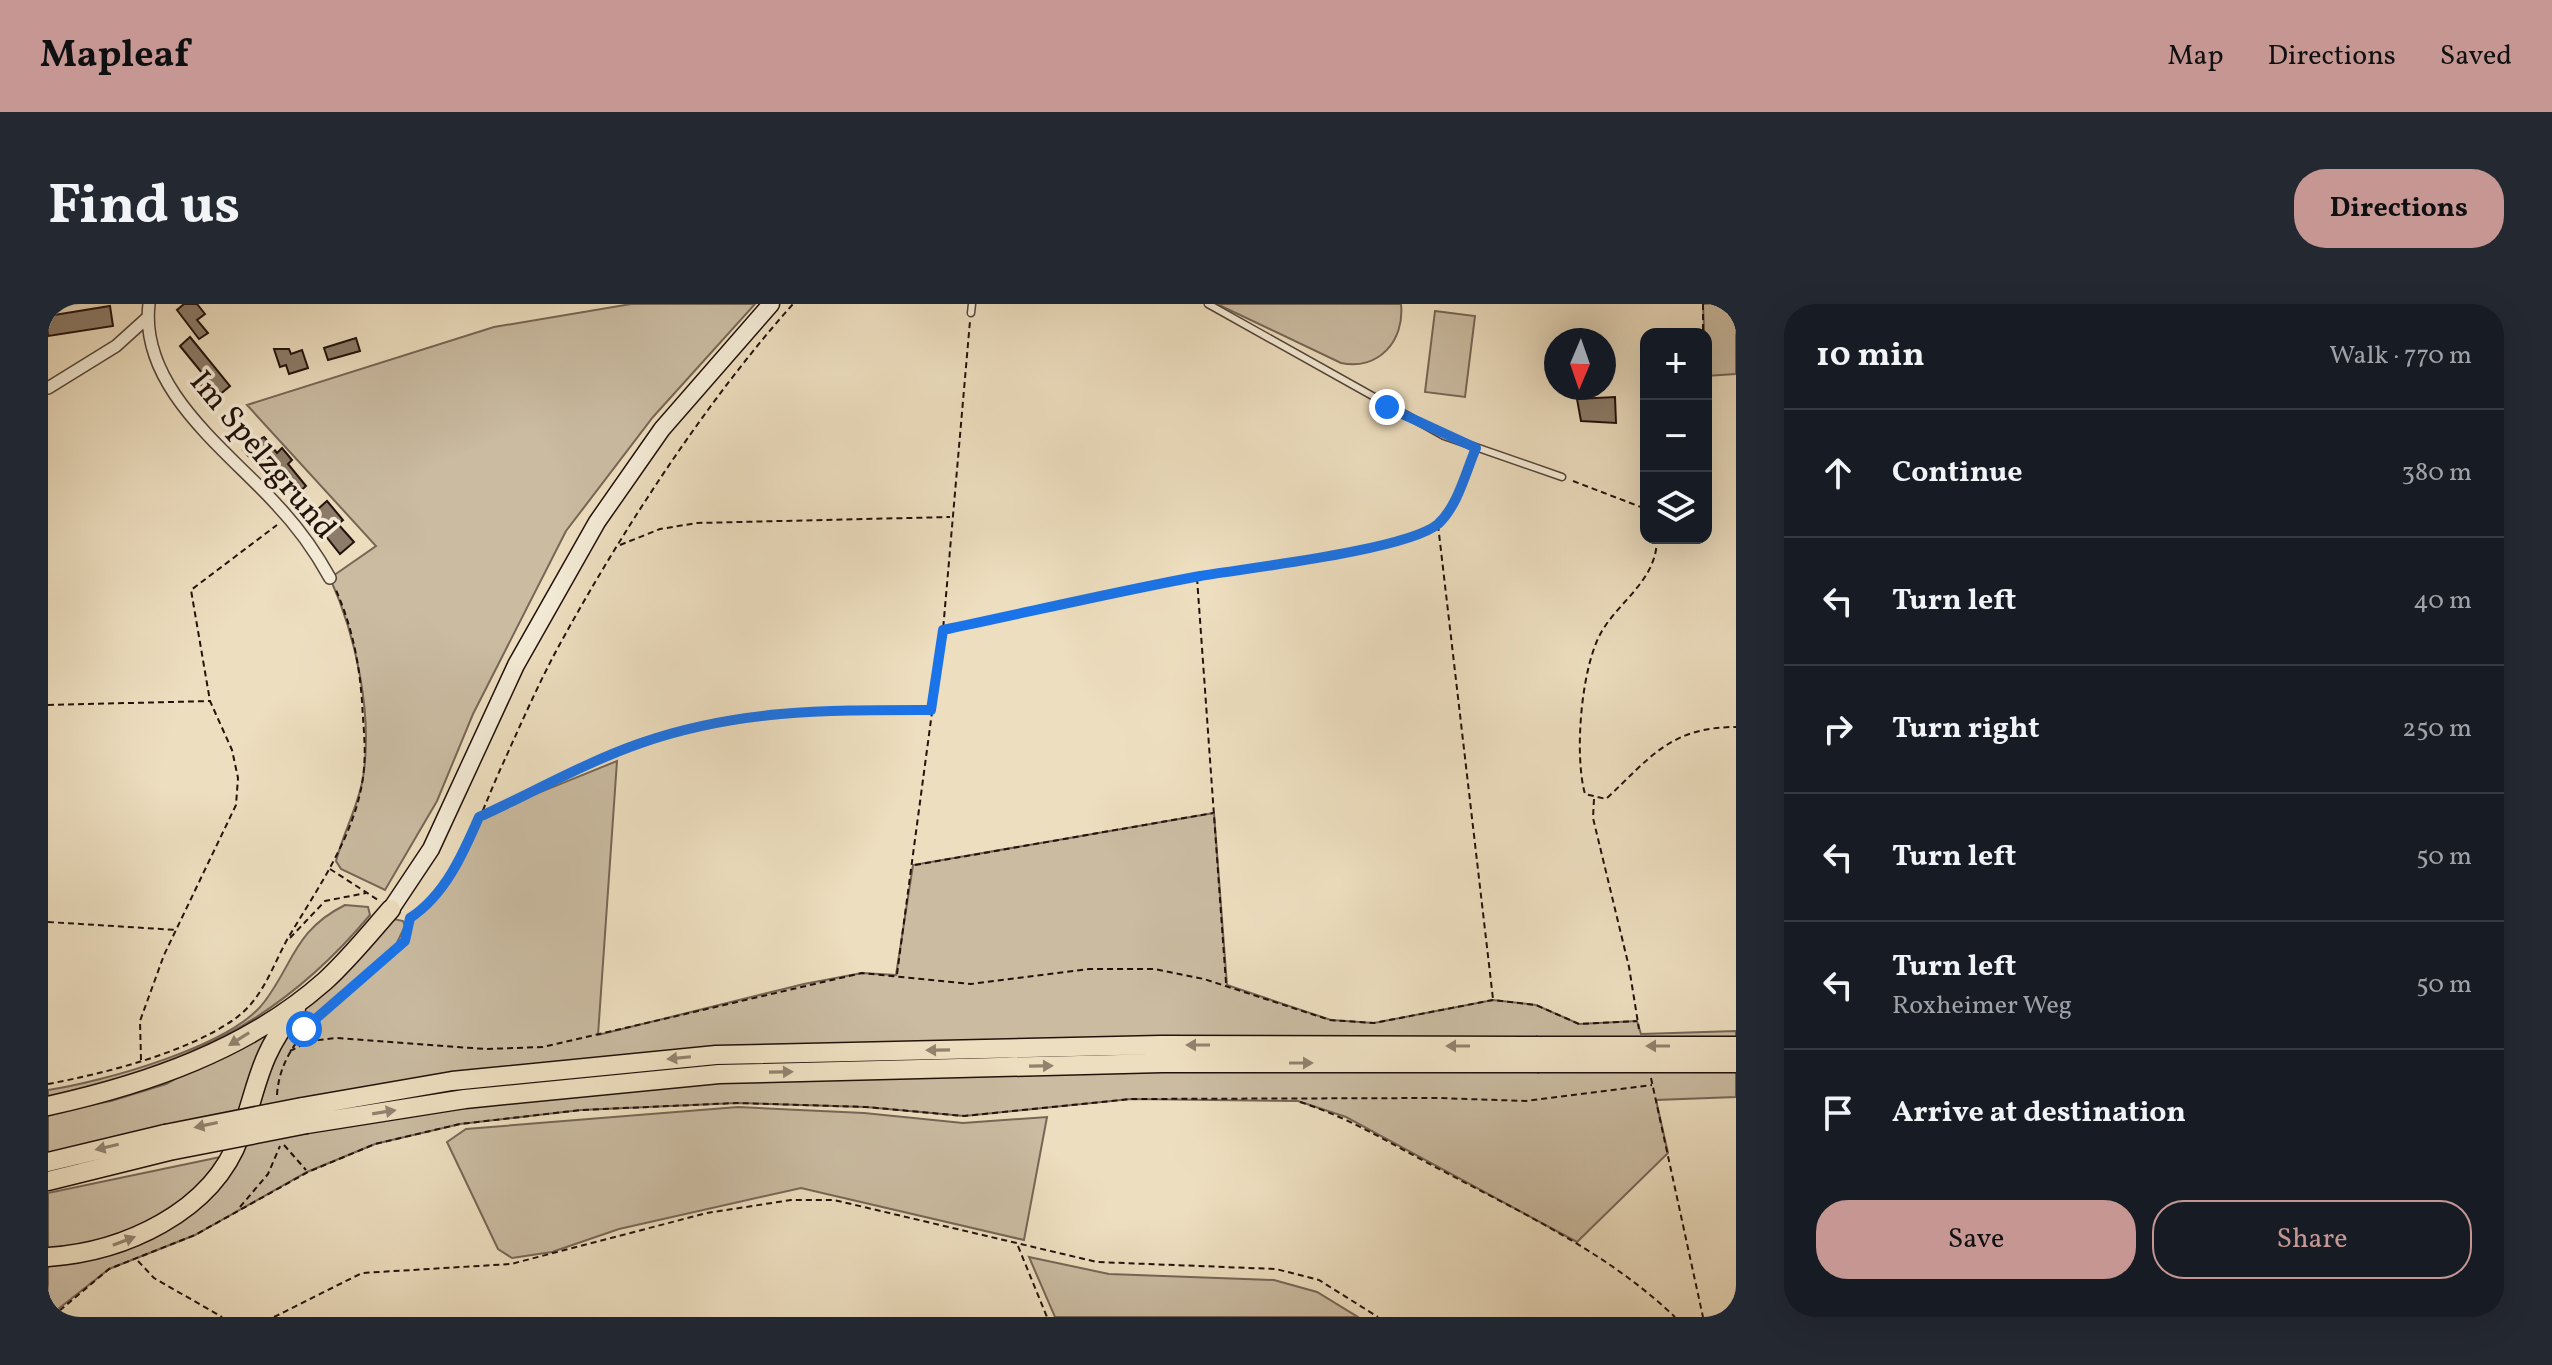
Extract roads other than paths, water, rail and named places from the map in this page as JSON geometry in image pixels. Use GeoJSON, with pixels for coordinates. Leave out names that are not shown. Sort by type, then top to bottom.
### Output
{"type":"FeatureCollection","features":[{"type":"Feature","properties":{"kind":"highway"},"geometry":{"type":"LineString","coordinates":[[48,1106],[120,1090],[182,1068],[230,1045],[326,980],[391,909]]}},
{"type":"Feature","properties":{"kind":"highway"},"geometry":{"type":"LineString","coordinates":[[48,1257],[104,1249],[143,1234],[175,1216],[204,1189],[239,1139],[259,1069],[272,1040],[305,997]]}},
{"type":"Feature","properties":{"kind":"highway"},"geometry":{"type":"LineString","coordinates":[[48,1162],[304,1116],[719,1074],[1536,1055],[1736,1046]]}},
{"type":"Feature","properties":{"kind":"highway"},"geometry":{"type":"LineString","coordinates":[[1536,1055],[1736,1063]]}},
{"type":"Feature","properties":{"kind":"highway"},"geometry":{"type":"LineString","coordinates":[[48,1181],[167,1142]]}},
{"type":"Feature","properties":{"kind":"main road"},"geometry":{"type":"LineString","coordinates":[[391,909],[431,849],[516,665],[597,522],[662,429],[771,304]]}},
{"type":"Feature","properties":{"kind":"street","name":"Im Spelzgrund"},"geometry":{"type":"LineString","coordinates":[[149,304],[147,318],[154,345],[179,402],[206,435],[287,516],[330,578]]}},
{"type":"Feature","properties":{"kind":"street"},"geometry":{"type":"LineString","coordinates":[[48,388],[116,346],[147,318]]}},
{"type":"Feature","properties":{"kind":"lane"},"geometry":{"type":"LineString","coordinates":[[971,313],[972,304]]}},
{"type":"Feature","properties":{"kind":"lane"},"geometry":{"type":"LineString","coordinates":[[1208,304],[1387,407],[1476,448],[1562,477]]}}]}
